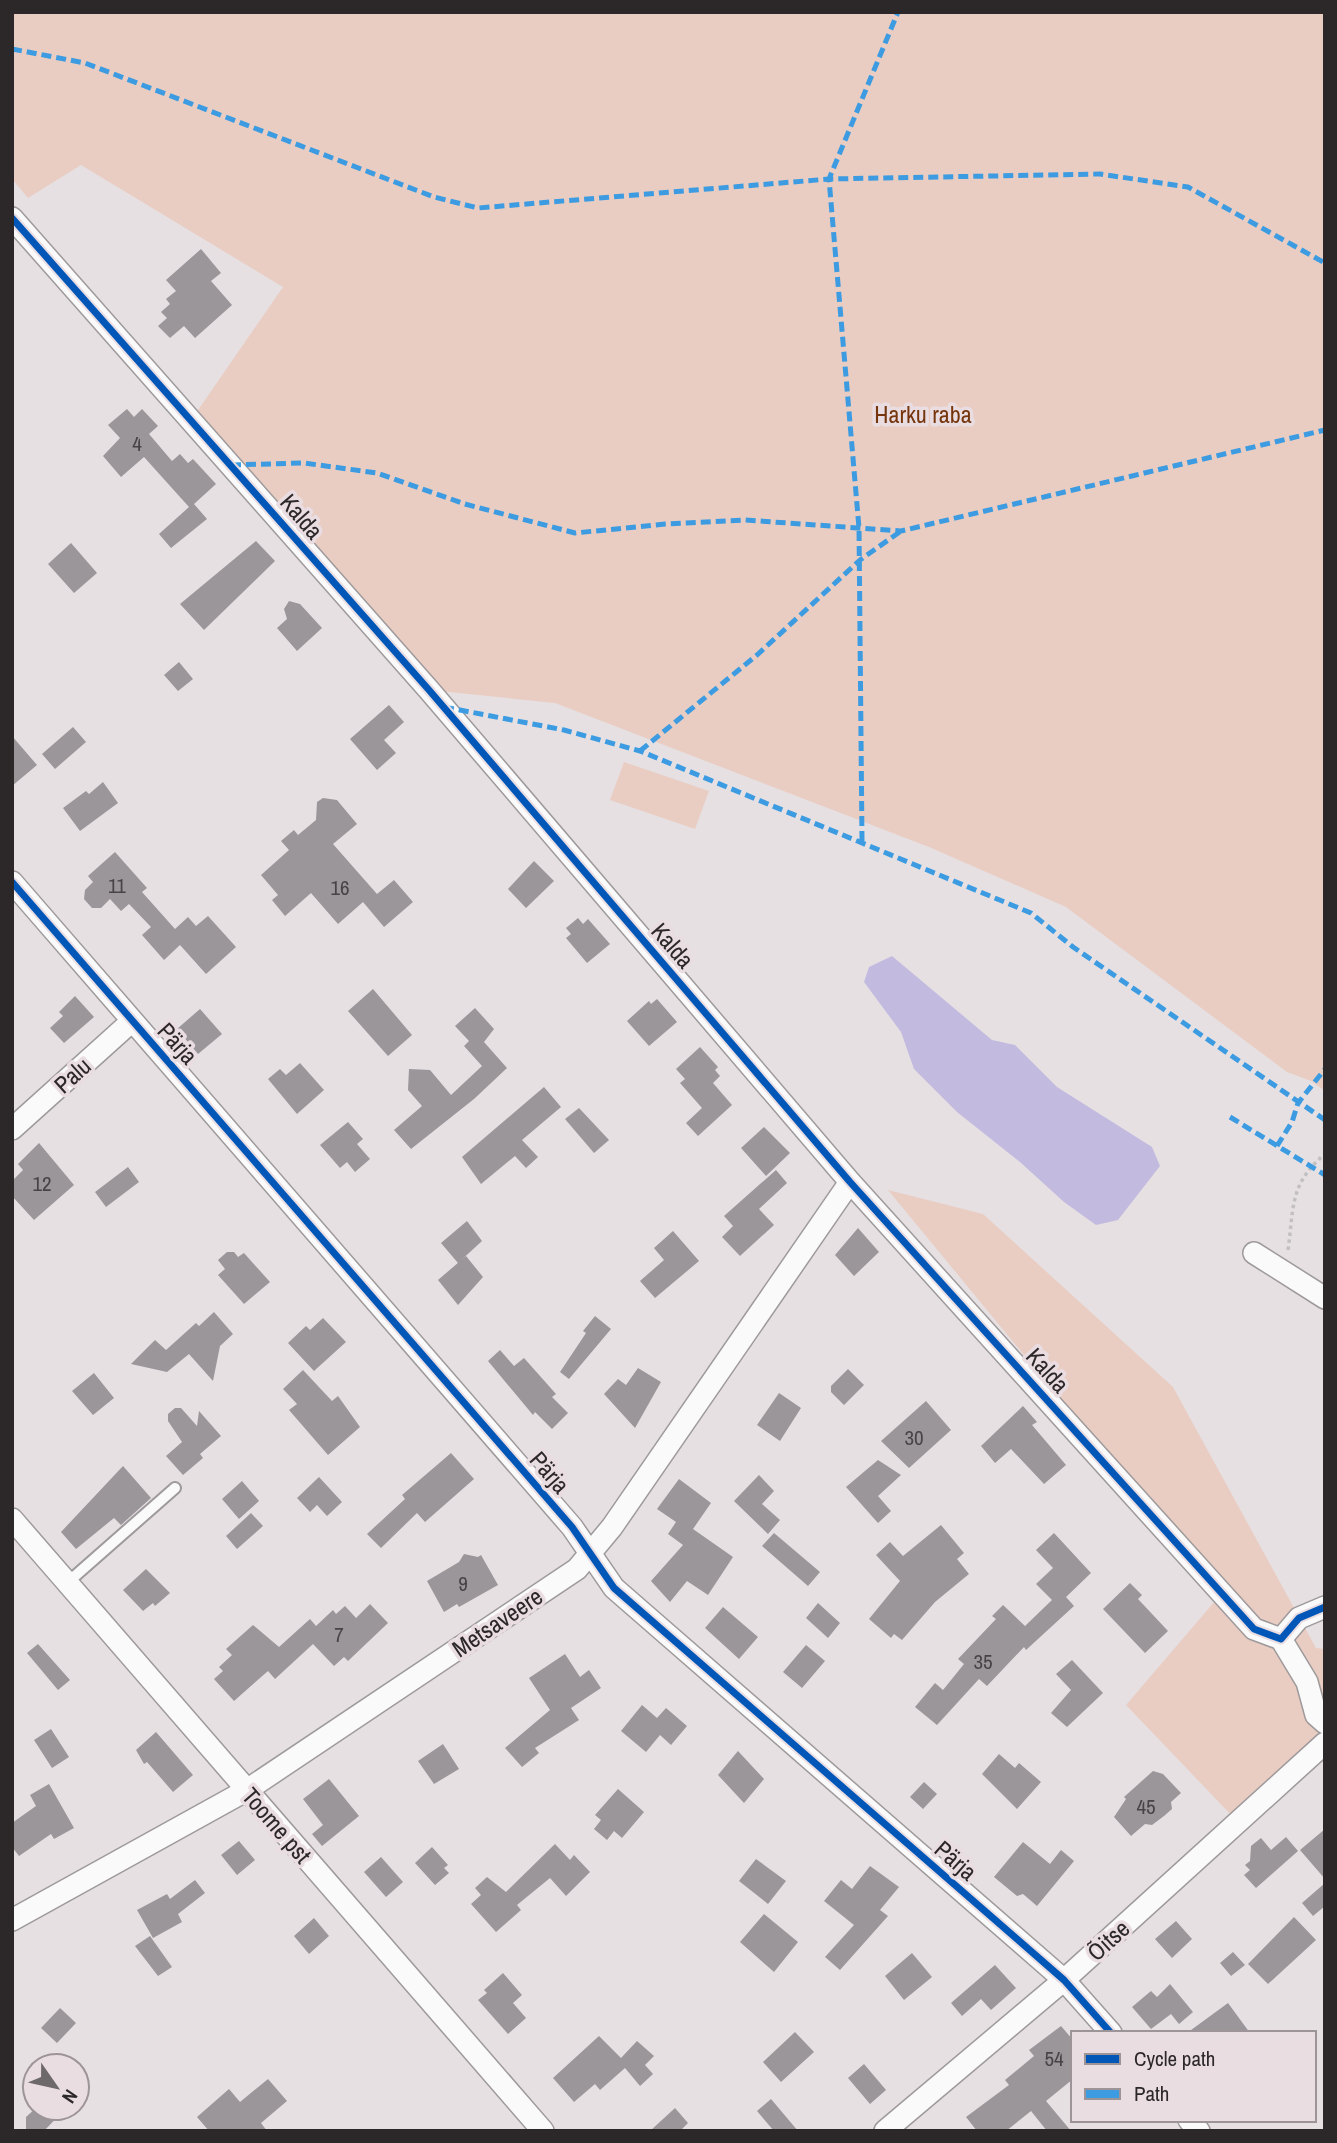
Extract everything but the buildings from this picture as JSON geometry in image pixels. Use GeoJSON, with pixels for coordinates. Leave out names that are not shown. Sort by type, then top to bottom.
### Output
{"type":"FeatureCollection","features":[{"type":"Feature","properties":{"kind":"street","name":"Kalda"},"geometry":{"type":"LineString","coordinates":[[12,218],[429,690],[850,1182],[1254,1629],[1281,1639]]}},
{"type":"Feature","properties":{"kind":"street","name":"Pärja"},"geometry":{"type":"LineString","coordinates":[[12,882],[572,1527],[614,1588],[1064,1980],[1109,2031]]}},
{"type":"Feature","properties":{"kind":"street","name":"Palu"},"geometry":{"type":"LineString","coordinates":[[12,1129],[132,1021]]}},
{"type":"Feature","properties":{"kind":"street","name":"Metsaveere"},"geometry":{"type":"LineString","coordinates":[[12,1920],[247,1790],[577,1569],[590,1555],[850,1182]]}},
{"type":"Feature","properties":{"kind":"street"},"geometry":{"type":"LineString","coordinates":[[1254,1253],[1325,1298]]}},
{"type":"Feature","properties":{"kind":"street","name":"Toome pst"},"geometry":{"type":"LineString","coordinates":[[12,1519],[543,2131]]}},
{"type":"Feature","properties":{"kind":"street"},"geometry":{"type":"LineString","coordinates":[[1325,1607],[1299,1618],[1281,1639],[1307,1682],[1316,1715],[1325,1723]]}},
{"type":"Feature","properties":{"kind":"street","name":"Õitse"},"geometry":{"type":"LineString","coordinates":[[885,2131],[1064,1980],[1325,1743]]}},
{"type":"Feature","properties":{"kind":"lane"},"geometry":{"type":"LineString","coordinates":[[67,1583],[175,1488]]}},
{"type":"Feature","properties":{"kind":"path"},"geometry":{"type":"LineString","coordinates":[[1284,1272],[1293,1221],[1293,1196],[1305,1174],[1325,1154]]}},
{"type":"Feature","properties":{"kind":"green space","name":"Harku raba"},"geometry":{"type":"Polygon","coordinates":[[[12,12],[1325,12],[1325,1091],[1311,1081],[1287,1072],[1066,907],[929,847],[555,703],[429,690],[196,413],[283,287],[81,165],[28,198],[12,179],[12,12]]]}},
{"type":"Feature","properties":{"kind":"green space"},"geometry":{"type":"Polygon","coordinates":[[[624,762],[709,791],[695,829],[610,800],[624,762]]]}},
{"type":"Feature","properties":{"kind":"green space"},"geometry":{"type":"Polygon","coordinates":[[[888,1190],[983,1214],[1173,1387],[1316,1648],[1325,1649],[1325,1733],[1235,1819],[1126,1705],[1221,1594],[888,1190]]]}},
{"type":"Feature","properties":{"kind":"shaded area"},"geometry":{"type":"Polygon","coordinates":[[[892,956],[992,1040],[1015,1045],[1057,1087],[1152,1147],[1160,1166],[1118,1220],[1096,1225],[1064,1202],[1020,1162],[957,1112],[914,1069],[901,1032],[864,982],[869,967],[892,956]]]}},
{"type":"Feature","properties":{"kind":"marked path"},"geometry":{"type":"LineString","coordinates":[[862,841],[859,528],[829,179],[898,12]]}},
{"type":"Feature","properties":{"kind":"marked path"},"geometry":{"type":"LineString","coordinates":[[12,49],[85,63],[434,197],[478,208],[829,179],[1100,174],[1188,187],[1325,263]]}},
{"type":"Feature","properties":{"kind":"marked path"},"geometry":{"type":"LineString","coordinates":[[231,465],[304,463],[377,473],[465,504],[575,533],[665,524],[745,520],[901,531],[1325,430]]}},
{"type":"Feature","properties":{"kind":"marked path"},"geometry":{"type":"LineString","coordinates":[[640,751],[757,655],[860,560],[901,531]]}},
{"type":"Feature","properties":{"kind":"marked path"},"geometry":{"type":"LineString","coordinates":[[444,707],[564,730],[640,751],[1031,913],[1073,947],[1325,1120]]}},
{"type":"Feature","properties":{"kind":"marked path"},"geometry":{"type":"LineString","coordinates":[[1277,1146],[1292,1122],[1298,1103],[1325,1069]]}},
{"type":"Feature","properties":{"kind":"marked path"},"geometry":{"type":"LineString","coordinates":[[1230,1117],[1325,1175]]}},
{"type":"Feature","properties":{"kind":"cycle path"},"geometry":{"type":"LineString","coordinates":[[12,218],[429,690],[850,1182],[1254,1629],[1281,1639],[1299,1618],[1325,1607]]}},
{"type":"Feature","properties":{"kind":"cycle path"},"geometry":{"type":"LineString","coordinates":[[12,882],[572,1527],[614,1588],[1064,1980],[1109,2031]]}}]}
